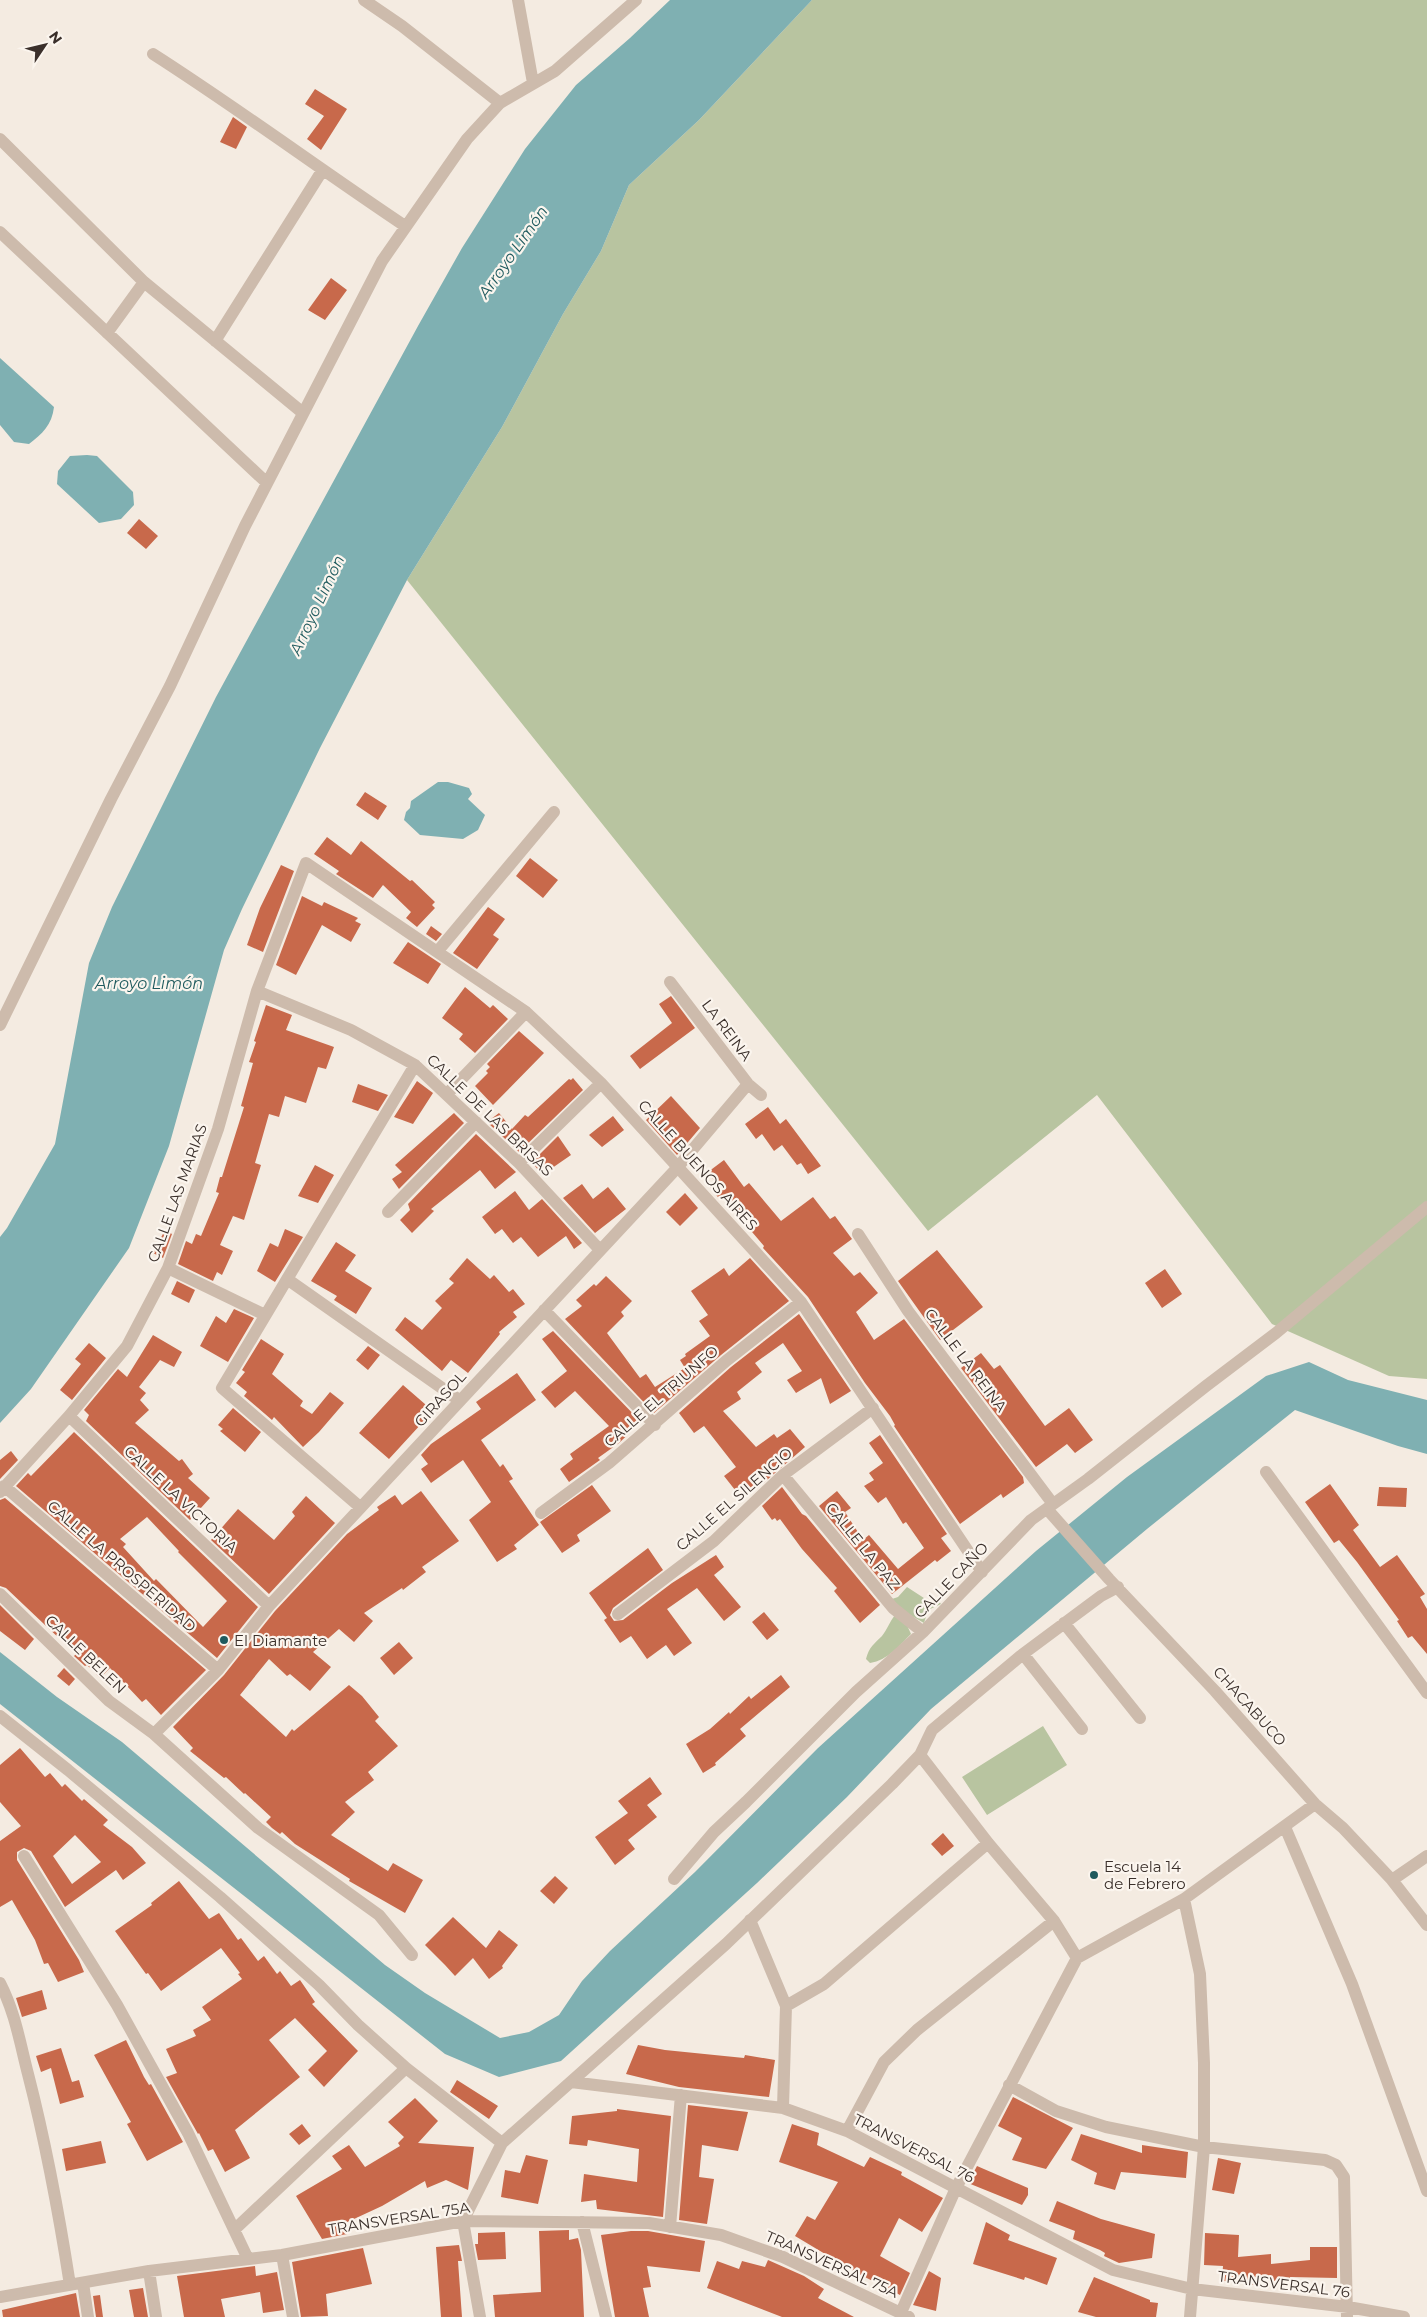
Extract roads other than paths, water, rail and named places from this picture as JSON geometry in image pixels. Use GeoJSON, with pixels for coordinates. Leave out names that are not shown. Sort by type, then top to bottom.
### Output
{"type":"FeatureCollection","features":[{"type":"Feature","properties":{"kind":"street"},"geometry":{"type":"LineString","coordinates":[[364,0],[402,26],[500,103]]}},
{"type":"Feature","properties":{"kind":"street"},"geometry":{"type":"LineString","coordinates":[[518,0],[533,83]]}},
{"type":"Feature","properties":{"kind":"street"},"geometry":{"type":"LineString","coordinates":[[0,1024],[170,686],[267,483],[382,261],[467,139],[500,103],[555,71],[636,0]]}},
{"type":"Feature","properties":{"kind":"street"},"geometry":{"type":"LineString","coordinates":[[153,54],[201,84],[322,171],[405,226]]}},
{"type":"Feature","properties":{"kind":"street"},"geometry":{"type":"LineString","coordinates":[[0,139],[144,282],[303,413]]}},
{"type":"Feature","properties":{"kind":"street"},"geometry":{"type":"LineString","coordinates":[[215,341],[322,171]]}},
{"type":"Feature","properties":{"kind":"street"},"geometry":{"type":"LineString","coordinates":[[0,232],[267,483]]}},
{"type":"Feature","properties":{"kind":"street"},"geometry":{"type":"LineString","coordinates":[[107,333],[144,282]]}},
{"type":"Feature","properties":{"kind":"street"},"geometry":{"type":"LineString","coordinates":[[438,952],[554,812]]}},
{"type":"Feature","properties":{"kind":"street","name":"CALLE BUENOS AIRES"},"geometry":{"type":"LineString","coordinates":[[306,862],[526,1012],[601,1082],[676,1168],[801,1302],[982,1572]]}},
{"type":"Feature","properties":{"kind":"street","name":"CALLE LAS MARIAS"},"geometry":{"type":"LineString","coordinates":[[2,1489],[69,1416],[127,1346],[168,1268],[218,1129],[257,990],[306,862]]}},
{"type":"Feature","properties":{"kind":"street","name":"LA REINA"},"geometry":{"type":"LineString","coordinates":[[670,982],[748,1084],[761,1095]]}},
{"type":"Feature","properties":{"kind":"street","name":"CALLE DE LAS BRISAS"},"geometry":{"type":"LineString","coordinates":[[257,990],[351,1030],[415,1065],[519,1162],[600,1250]]}},
{"type":"Feature","properties":{"kind":"street"},"geometry":{"type":"LineString","coordinates":[[447,1094],[526,1012]]}},
{"type":"Feature","properties":{"kind":"street"},"geometry":{"type":"LineString","coordinates":[[360,1508],[222,1388],[415,1065]]}},
{"type":"Feature","properties":{"kind":"street"},"geometry":{"type":"LineString","coordinates":[[519,1162],[601,1082]]}},
{"type":"Feature","properties":{"kind":"street","name":"GIRASOL"},"geometry":{"type":"LineString","coordinates":[[154,1734],[218,1670],[270,1606],[676,1168],[748,1084]]}},
{"type":"Feature","properties":{"kind":"street"},"geometry":{"type":"LineString","coordinates":[[388,1212],[476,1122]]}},
{"type":"Feature","properties":{"kind":"street","name":"CALLE CAÑO"},"geometry":{"type":"LineString","coordinates":[[674,1879],[714,1832],[809,1737],[923,1632],[1032,1520],[1088,1479],[1276,1333],[1427,1207]]}},
{"type":"Feature","properties":{"kind":"street","name":"CALLE LA REINA"},"geometry":{"type":"LineString","coordinates":[[858,1234],[908,1311],[1050,1506]]}},
{"type":"Feature","properties":{"kind":"street"},"geometry":{"type":"LineString","coordinates":[[168,1268],[265,1314]]}},
{"type":"Feature","properties":{"kind":"street"},"geometry":{"type":"LineString","coordinates":[[287,1279],[459,1400]]}},
{"type":"Feature","properties":{"kind":"street","name":"CALLE EL TRIUNFO"},"geometry":{"type":"LineString","coordinates":[[541,1513],[609,1463],[655,1425],[726,1361],[801,1302]]}},
{"type":"Feature","properties":{"kind":"street"},"geometry":{"type":"LineString","coordinates":[[544,1310],[655,1425]]}},
{"type":"Feature","properties":{"kind":"street","name":"CALLE EL SILENCIO"},"geometry":{"type":"LineString","coordinates":[[618,1614],[714,1541],[783,1475],[872,1408]]}},
{"type":"Feature","properties":{"kind":"street","name":"CALLE LA VICTORIA"},"geometry":{"type":"LineString","coordinates":[[69,1416],[270,1606]]}},
{"type":"Feature","properties":{"kind":"street"},"geometry":{"type":"LineString","coordinates":[[1266,1472],[1427,1693]]}},
{"type":"Feature","properties":{"kind":"street","name":"CALLE LA PAZ"},"geometry":{"type":"LineString","coordinates":[[783,1475],[892,1608],[923,1632]]}},
{"type":"Feature","properties":{"kind":"street","name":"CALLE LA PROSPERIDAD"},"geometry":{"type":"LineString","coordinates":[[2,1489],[218,1670]]}},
{"type":"Feature","properties":{"kind":"street","name":"CHACABUCO"},"geometry":{"type":"LineString","coordinates":[[1050,1506],[1056,1520],[1215,1691],[1315,1804],[1343,1828],[1392,1880],[1427,1925]]}},
{"type":"Feature","properties":{"kind":"street"},"geometry":{"type":"LineString","coordinates":[[480,2317],[463,2221],[502,2143],[750,1920],[892,1784],[920,1755],[932,1730],[1023,1654],[1101,1596],[1113,1583]]}},
{"type":"Feature","properties":{"kind":"street","name":"CALLE BELEN"},"geometry":{"type":"LineString","coordinates":[[0,1594],[109,1700],[154,1734],[258,1828],[379,1916],[412,1955]]}},
{"type":"Feature","properties":{"kind":"street"},"geometry":{"type":"LineString","coordinates":[[1064,1623],[1140,1718]]}},
{"type":"Feature","properties":{"kind":"street"},"geometry":{"type":"LineString","coordinates":[[1023,1654],[1082,1729]]}},
{"type":"Feature","properties":{"kind":"street"},"geometry":{"type":"LineString","coordinates":[[0,1716],[68,1770],[220,1897],[406,2068],[502,2143]]}},
{"type":"Feature","properties":{"kind":"street"},"geometry":{"type":"LineString","coordinates":[[920,1755],[988,1843],[1054,1921],[1077,1958]]}},
{"type":"Feature","properties":{"kind":"street"},"geometry":{"type":"LineString","coordinates":[[903,2315],[956,2188],[1077,1958],[1184,1899],[1285,1828],[1315,1804]]}},
{"type":"Feature","properties":{"kind":"street"},"geometry":{"type":"LineString","coordinates":[[1285,1828],[1352,1984],[1427,2191]]}},
{"type":"Feature","properties":{"kind":"street"},"geometry":{"type":"LineString","coordinates":[[786,2006],[824,1984],[988,1843]]}},
{"type":"Feature","properties":{"kind":"street"},"geometry":{"type":"LineString","coordinates":[[24,1856],[117,2005],[188,2133],[248,2260]]}},
{"type":"Feature","properties":{"kind":"street"},"geometry":{"type":"LineString","coordinates":[[1392,1880],[1427,1856]]}},
{"type":"Feature","properties":{"kind":"street"},"geometry":{"type":"LineString","coordinates":[[1184,1899],[1200,1974],[1204,2063],[1204,2147],[1190,2317]]}},
{"type":"Feature","properties":{"kind":"street"},"geometry":{"type":"LineString","coordinates":[[750,1920],[786,2006],[783,2108]]}},
{"type":"Feature","properties":{"kind":"street"},"geometry":{"type":"LineString","coordinates":[[847,2131],[884,2062],[917,2030],[1054,1921]]}},
{"type":"Feature","properties":{"kind":"street"},"geometry":{"type":"LineString","coordinates":[[0,1983],[11,2004],[76,2284],[88,2317]]}},
{"type":"Feature","properties":{"kind":"street"},"geometry":{"type":"LineString","coordinates":[[234,2230],[406,2068]]}},
{"type":"Feature","properties":{"kind":"street","name":"TRANSVERSAL 76"},"geometry":{"type":"LineString","coordinates":[[571,2082],[783,2108],[847,2131],[1113,2270],[1192,2289],[1347,2312],[1404,2317]]}},
{"type":"Feature","properties":{"kind":"street"},"geometry":{"type":"LineString","coordinates":[[1009,2085],[1056,2111],[1106,2127],[1204,2147],[1325,2160],[1340,2169],[1344,2177],[1347,2312]]}},
{"type":"Feature","properties":{"kind":"street"},"geometry":{"type":"LineString","coordinates":[[670,2227],[681,2096]]}},
{"type":"Feature","properties":{"kind":"street","name":"TRANSVERSAL 75A"},"geometry":{"type":"LineString","coordinates":[[0,2297],[149,2271],[282,2255],[463,2221],[649,2223],[721,2235],[783,2257],[903,2315]]}},
{"type":"Feature","properties":{"kind":"street"},"geometry":{"type":"LineString","coordinates":[[582,2222],[606,2317]]}},
{"type":"Feature","properties":{"kind":"street"},"geometry":{"type":"LineString","coordinates":[[282,2255],[293,2317]]}},
{"type":"Feature","properties":{"kind":"street"},"geometry":{"type":"LineString","coordinates":[[149,2271],[156,2317]]}},
{"type":"Feature","properties":{"kind":"water","name":"Arroyo Limón"},"geometry":{"type":"Polygon","coordinates":[[[670,0],[812,0],[699,120],[629,185],[601,251],[563,314],[502,427],[407,580],[320,748],[242,909],[224,950],[169,1146],[129,1248],[31,1389],[0,1423],[0,1237],[55,1144],[89,963],[112,907],[216,697],[462,248],[525,149],[576,85],[670,0]]]}},
{"type":"Feature","properties":{"kind":"water"},"geometry":{"type":"Polygon","coordinates":[[[0,358],[54,407],[46,428],[29,444],[14,442],[0,425],[0,358]]]}},
{"type":"Feature","properties":{"kind":"water"},"geometry":{"type":"Polygon","coordinates":[[[70,456],[97,456],[133,492],[134,505],[121,519],[99,523],[57,484],[58,471],[70,456]]]}},
{"type":"Feature","properties":{"kind":"water"},"geometry":{"type":"Polygon","coordinates":[[[438,782],[448,782],[469,788],[472,794],[468,799],[485,815],[478,830],[463,839],[420,835],[404,820],[411,801],[438,782]]]}},
{"type":"Feature","properties":{"kind":"water"},"geometry":{"type":"Polygon","coordinates":[[[1309,1362],[1348,1380],[1427,1400],[1427,1454],[1398,1446],[1295,1410],[1147,1529],[931,1709],[847,1797],[757,1883],[561,2061],[499,2077],[445,2054],[0,1704],[0,1652],[57,1697],[122,1742],[385,1965],[425,1993],[500,2038],[529,2032],[559,2015],[582,1981],[610,1951],[695,1872],[818,1748],[1036,1551],[1127,1477],[1266,1376],[1309,1362]]]}},
{"type":"Feature","properties":{"kind":"place","name":"El Diamante"},"geometry":{"type":"Point","coordinates":[224,1640]}},
{"type":"Feature","properties":{"kind":"place","name":"Escuela 14 de Febrero"},"geometry":{"type":"Point","coordinates":[1094,1875]}}]}
